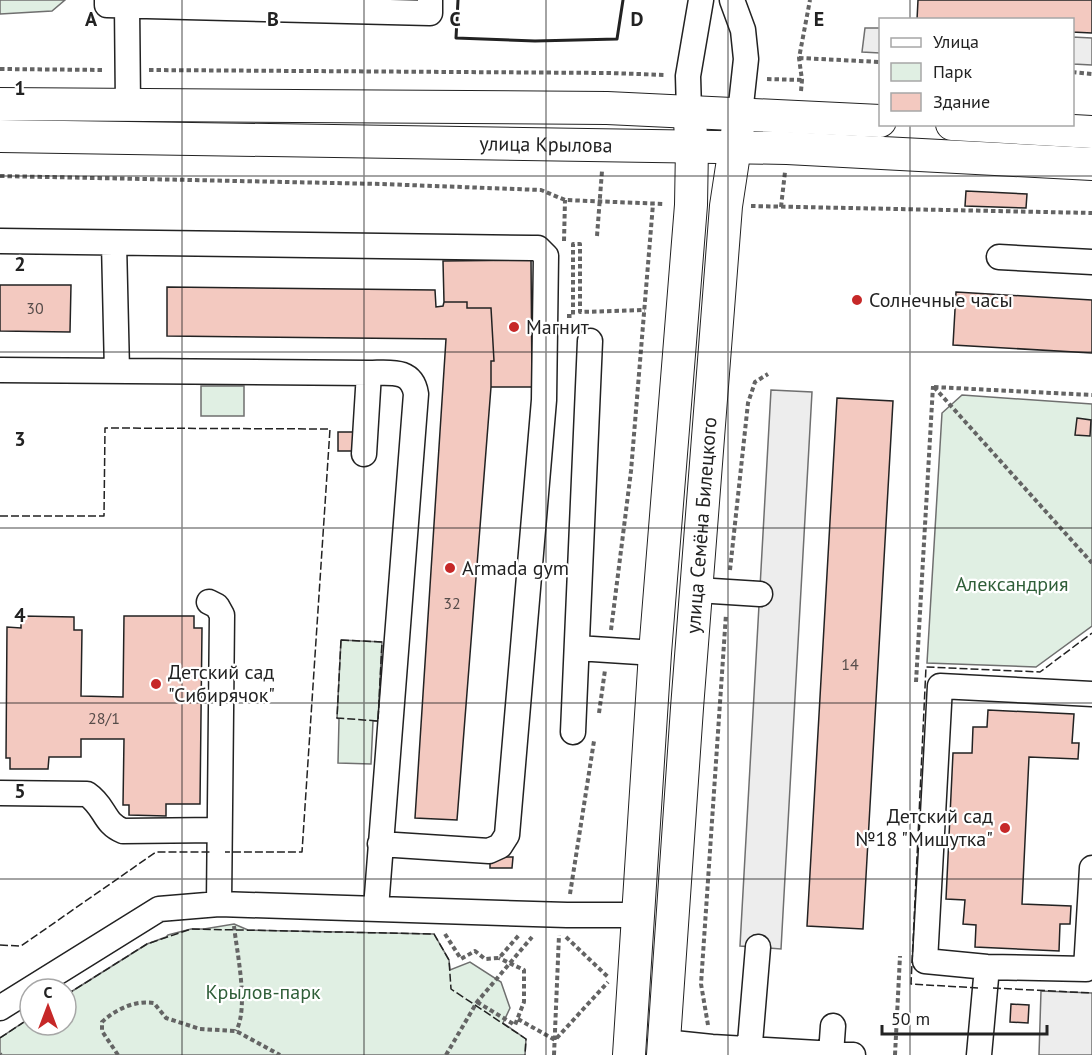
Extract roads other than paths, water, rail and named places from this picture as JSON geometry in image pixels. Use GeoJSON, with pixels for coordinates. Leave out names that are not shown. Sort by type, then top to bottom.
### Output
{"type":"FeatureCollection","features":[{"type":"Feature","properties":{"kind":"main road","name":"улица Крылова"},"geometry":{"type":"LineString","coordinates":[[0,104],[595,108],[879,121]]}},
{"type":"Feature","properties":{"kind":"main road","name":"улица Семёна Билецкого"},"geometry":{"type":"LineString","coordinates":[[629,1055],[655,653],[691,206],[692,147],[689,111]]}},
{"type":"Feature","properties":{"kind":"main road","name":"улица Семёна Билецкого"},"geometry":{"type":"LineString","coordinates":[[664,1048],[667,982],[726,206],[740,114]]}},
{"type":"Feature","properties":{"kind":"main road"},"geometry":{"type":"LineString","coordinates":[[987,126],[1092,132]]}},
{"type":"Feature","properties":{"kind":"main road","name":"улица Крылова"},"geometry":{"type":"LineString","coordinates":[[0,136],[787,148],[1092,164]]}},
{"type":"Feature","properties":{"kind":"street"},"geometry":{"type":"LineString","coordinates":[[128,106],[128,70],[117,2],[430,13],[430,0]]}},
{"type":"Feature","properties":{"kind":"street"},"geometry":{"type":"LineString","coordinates":[[689,111],[688,76],[701,0]]}},
{"type":"Feature","properties":{"kind":"street","name":"улица Семёна Билецкого"},"geometry":{"type":"LineString","coordinates":[[732,0],[743,30],[746,58],[740,114]]}},
{"type":"Feature","properties":{"kind":"street"},"geometry":{"type":"LineString","coordinates":[[0,241],[538,248],[546,256],[544,400],[507,835],[500,846],[489,851],[380,844]]}},
{"type":"Feature","properties":{"kind":"street"},"geometry":{"type":"LineString","coordinates":[[114,243],[117,371]]}},
{"type":"Feature","properties":{"kind":"street"},"geometry":{"type":"LineString","coordinates":[[999,257],[1092,262]]}},
{"type":"Feature","properties":{"kind":"street"},"geometry":{"type":"LineString","coordinates":[[573,732],[590,341]]}},
{"type":"Feature","properties":{"kind":"street"},"geometry":{"type":"LineString","coordinates":[[0,370],[369,372],[401,374],[415,385],[376,908]]}},
{"type":"Feature","properties":{"kind":"street"},"geometry":{"type":"LineString","coordinates":[[364,454],[369,372]]}},
{"type":"Feature","properties":{"kind":"street"},"geometry":{"type":"LineString","coordinates":[[697,590],[760,594]]}},
{"type":"Feature","properties":{"kind":"street"},"geometry":{"type":"LineString","coordinates":[[209,602],[217,606],[222,615],[219,830],[221,915]]}},
{"type":"Feature","properties":{"kind":"street"},"geometry":{"type":"LineString","coordinates":[[577,648],[655,653]]}},
{"type":"Feature","properties":{"kind":"street"},"geometry":{"type":"LineString","coordinates":[[1092,694],[940,687],[925,961],[987,967],[1086,969],[1092,867]]}},
{"type":"Feature","properties":{"kind":"street"},"geometry":{"type":"LineString","coordinates":[[0,793],[87,794],[96,800],[111,826],[123,831],[219,830]]}},
{"type":"Feature","properties":{"kind":"street"},"geometry":{"type":"LineString","coordinates":[[1,1003],[159,909],[221,915],[376,908],[567,915],[638,915]]}},
{"type":"Feature","properties":{"kind":"street"},"geometry":{"type":"LineString","coordinates":[[750,1052],[758,947]]}},
{"type":"Feature","properties":{"kind":"street"},"geometry":{"type":"LineString","coordinates":[[979,1055],[987,967]]}},
{"type":"Feature","properties":{"kind":"street"},"geometry":{"type":"LineString","coordinates":[[664,1048],[712,1047],[750,1052],[842,1054],[833,1026]]}},
{"type":"Feature","properties":{"kind":"place","name":"Солнечные часы"},"geometry":{"type":"Point","coordinates":[857,300]}},
{"type":"Feature","properties":{"kind":"place","name":"Магнит"},"geometry":{"type":"Point","coordinates":[514,327]}},
{"type":"Feature","properties":{"kind":"place","name":"Armada gym"},"geometry":{"type":"Point","coordinates":[450,568]}},
{"type":"Feature","properties":{"kind":"place","name":"Детский сад \"Сибирячок\""},"geometry":{"type":"Point","coordinates":[156,684]}},
{"type":"Feature","properties":{"kind":"place","name":"Детский сад №18 \"Мишутка\""},"geometry":{"type":"Point","coordinates":[1005,828]}},
{"type":"Feature","properties":{"kind":"park label","name":"Александрия"},"geometry":{"type":"Point","coordinates":[1012,584]}},
{"type":"Feature","properties":{"kind":"park label","name":"Крылов-парк"},"geometry":{"type":"Point","coordinates":[263,992]}}]}
